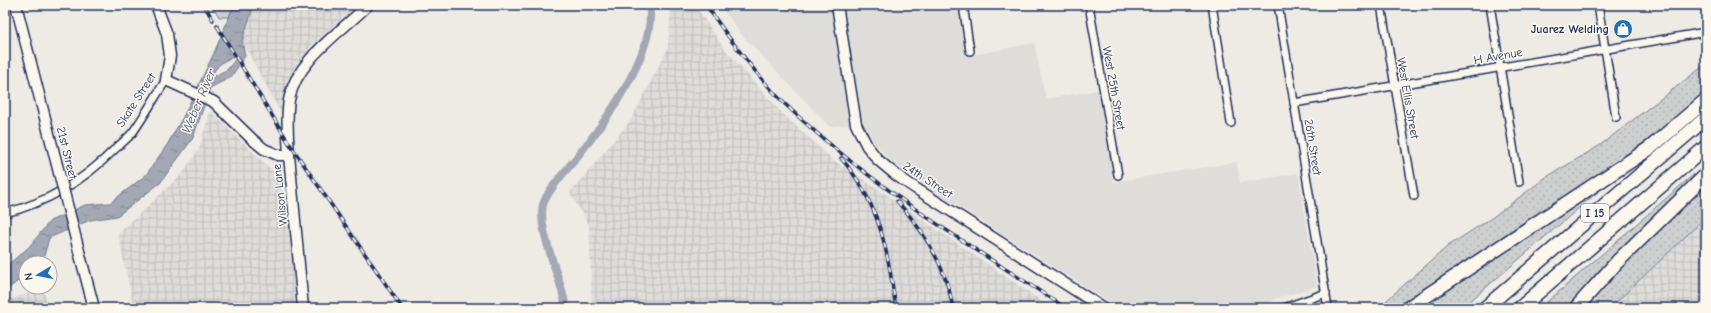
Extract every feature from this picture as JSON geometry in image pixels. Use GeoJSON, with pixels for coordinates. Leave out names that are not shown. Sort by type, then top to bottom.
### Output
{"type":"FeatureCollection","features":[{"type":"Feature","properties":{"kind":"highway"},"geometry":{"type":"LineString","coordinates":[[1408,308],[1650,148],[1706,100]]}},
{"type":"Feature","properties":{"kind":"highway","name":"I 15"},"geometry":{"type":"LineString","coordinates":[[1485,308],[1706,118]]}},
{"type":"Feature","properties":{"kind":"highway","name":"I 15"},"geometry":{"type":"LineString","coordinates":[[1520,308],[1706,147]]}},
{"type":"Feature","properties":{"kind":"highway"},"geometry":{"type":"LineString","coordinates":[[1576,308],[1617,262],[1706,175]]}},
{"type":"Feature","properties":{"kind":"main road","name":"21st Street"},"geometry":{"type":"LineString","coordinates":[[16,5],[94,308]]}},
{"type":"Feature","properties":{"kind":"main road","name":"Skate Street"},"geometry":{"type":"LineString","coordinates":[[156,5],[167,34],[170,56],[166,80]]}},
{"type":"Feature","properties":{"kind":"main road"},"geometry":{"type":"LineString","coordinates":[[289,155],[289,100],[301,70],[320,49],[368,5]]}},
{"type":"Feature","properties":{"kind":"main road","name":"24th Street"},"geometry":{"type":"LineString","coordinates":[[837,5],[856,124],[867,146],[878,160],[915,188],[1103,308]]}},
{"type":"Feature","properties":{"kind":"main road","name":"Wilson Lane"},"geometry":{"type":"LineString","coordinates":[[166,80],[214,102],[264,149],[278,155],[289,155],[304,308]]}},
{"type":"Feature","properties":{"kind":"street"},"geometry":{"type":"LineString","coordinates":[[963,5],[970,51]]}},
{"type":"Feature","properties":{"kind":"street","name":"West 25th Street"},"geometry":{"type":"LineString","coordinates":[[1089,5],[1118,175]]}},
{"type":"Feature","properties":{"kind":"street"},"geometry":{"type":"LineString","coordinates":[[1212,5],[1231,123]]}},
{"type":"Feature","properties":{"kind":"street","name":"26th Street"},"geometry":{"type":"LineString","coordinates":[[1278,5],[1328,308]]}},
{"type":"Feature","properties":{"kind":"street","name":"West Ellis Street"},"geometry":{"type":"LineString","coordinates":[[1381,5],[1414,196]]}},
{"type":"Feature","properties":{"kind":"street"},"geometry":{"type":"LineString","coordinates":[[1490,5],[1519,182]]}},
{"type":"Feature","properties":{"kind":"street"},"geometry":{"type":"LineString","coordinates":[[1598,5],[1616,117]]}},
{"type":"Feature","properties":{"kind":"street"},"geometry":{"type":"LineString","coordinates":[[1705,5],[1706,11]]}},
{"type":"Feature","properties":{"kind":"street","name":"H Avenue"},"geometry":{"type":"LineString","coordinates":[[1294,103],[1706,32]]}},
{"type":"Feature","properties":{"kind":"street","name":"Skate Street"},"geometry":{"type":"LineString","coordinates":[[5,213],[20,210],[51,197],[76,182],[103,162],[132,133],[166,80]]}},
{"type":"Feature","properties":{"kind":"street"},"geometry":{"type":"LineString","coordinates":[[1284,308],[1326,293]]}},
{"type":"Feature","properties":{"kind":"shaded area"},"geometry":{"type":"Polygon","coordinates":[[[255,5],[357,5],[313,44],[294,70],[286,95],[284,119],[242,41],[255,5]]]}},
{"type":"Feature","properties":{"kind":"shaded area"},"geometry":{"type":"Polygon","coordinates":[[[671,5],[695,5],[724,48],[782,113],[833,160],[1052,308],[592,308],[589,225],[570,193],[631,120],[668,48],[671,5]]]}},
{"type":"Feature","properties":{"kind":"shaded area"},"geometry":{"type":"Polygon","coordinates":[[[720,5],[831,5],[849,124],[830,127],[741,34],[720,5]]]}},
{"type":"Feature","properties":{"kind":"shaded area"},"geometry":{"type":"Polygon","coordinates":[[[842,5],[964,5],[973,55],[1034,43],[1046,99],[1098,90],[1114,182],[1237,162],[1240,183],[1298,173],[1317,286],[1275,299],[1263,308],[1118,308],[902,170],[885,155],[874,142],[863,123],[842,5]]]}},
{"type":"Feature","properties":{"kind":"shaded area"},"geometry":{"type":"Polygon","coordinates":[[[210,111],[273,171],[286,199],[296,308],[134,308],[118,234],[182,174],[199,149],[210,111]]]}},
{"type":"Feature","properties":{"kind":"shaded area"},"geometry":{"type":"Polygon","coordinates":[[[1706,202],[1706,308],[1607,308],[1706,202]]]}},
{"type":"Feature","properties":{"kind":"shaded area"},"geometry":{"type":"Polygon","coordinates":[[[24,295],[45,295],[49,308],[5,308],[5,301],[24,295]]]}},
{"type":"Feature","properties":{"kind":"green space"},"geometry":{"type":"Polygon","coordinates":[[[212,5],[234,5],[229,17],[219,17],[212,5]]]}},
{"type":"Feature","properties":{"kind":"green space"},"geometry":{"type":"Polygon","coordinates":[[[1706,64],[1706,93],[1692,107],[1603,171],[1394,308],[1378,308],[1448,246],[1493,217],[1545,178],[1599,146],[1706,64]]]}},
{"type":"Feature","properties":{"kind":"green space"},"geometry":{"type":"Polygon","coordinates":[[[1621,172],[1462,308],[1417,308],[1621,172]]]}},
{"type":"Feature","properties":{"kind":"green space"},"geometry":{"type":"Polygon","coordinates":[[[1694,174],[1693,177],[1571,308],[1540,308],[1694,174]]]}},
{"type":"Feature","properties":{"kind":"green space"},"geometry":{"type":"Polygon","coordinates":[[[1706,177],[1706,217],[1610,308],[1583,308],[1706,177]]]}},
{"type":"Feature","properties":{"kind":"water","name":"Weber River"},"geometry":{"type":"Polygon","coordinates":[[[234,5],[254,5],[242,41],[245,56],[231,77],[210,88],[193,138],[160,183],[117,216],[90,220],[49,238],[44,255],[19,255],[29,247],[50,221],[85,205],[110,203],[146,175],[167,145],[183,117],[214,53],[234,5]],[[237,57],[223,62],[217,67],[209,79],[228,69],[237,57]]]}},
{"type":"Feature","properties":{"kind":"water"},"geometry":{"type":"Polygon","coordinates":[[[18,256],[18,281],[5,291],[5,267],[18,256]]]}},
{"type":"Feature","properties":{"kind":"waterway"},"geometry":{"type":"LineString","coordinates":[[566,308],[564,296],[544,228],[542,216],[543,205],[553,187],[588,144],[614,107],[626,86],[645,43],[650,23],[649,5]]}},
{"type":"Feature","properties":{"kind":"railway"},"geometry":{"type":"LineString","coordinates":[[204,5],[213,20]]}},
{"type":"Feature","properties":{"kind":"railway"},"geometry":{"type":"LineString","coordinates":[[706,5],[763,81],[785,104],[817,133],[885,188],[1066,308]]}},
{"type":"Feature","properties":{"kind":"railway"},"geometry":{"type":"LineString","coordinates":[[217,26],[289,143],[402,308]]}},
{"type":"Feature","properties":{"kind":"railway"},"geometry":{"type":"LineString","coordinates":[[841,158],[865,193],[874,211],[885,247],[896,308]]}},
{"type":"Feature","properties":{"kind":"railway"},"geometry":{"type":"LineString","coordinates":[[897,201],[917,225],[933,250],[945,278],[953,308]]}},
{"type":"Feature","properties":{"kind":"place","name":"Juarez Welding"},"geometry":{"type":"Point","coordinates":[1623,29]}}]}
